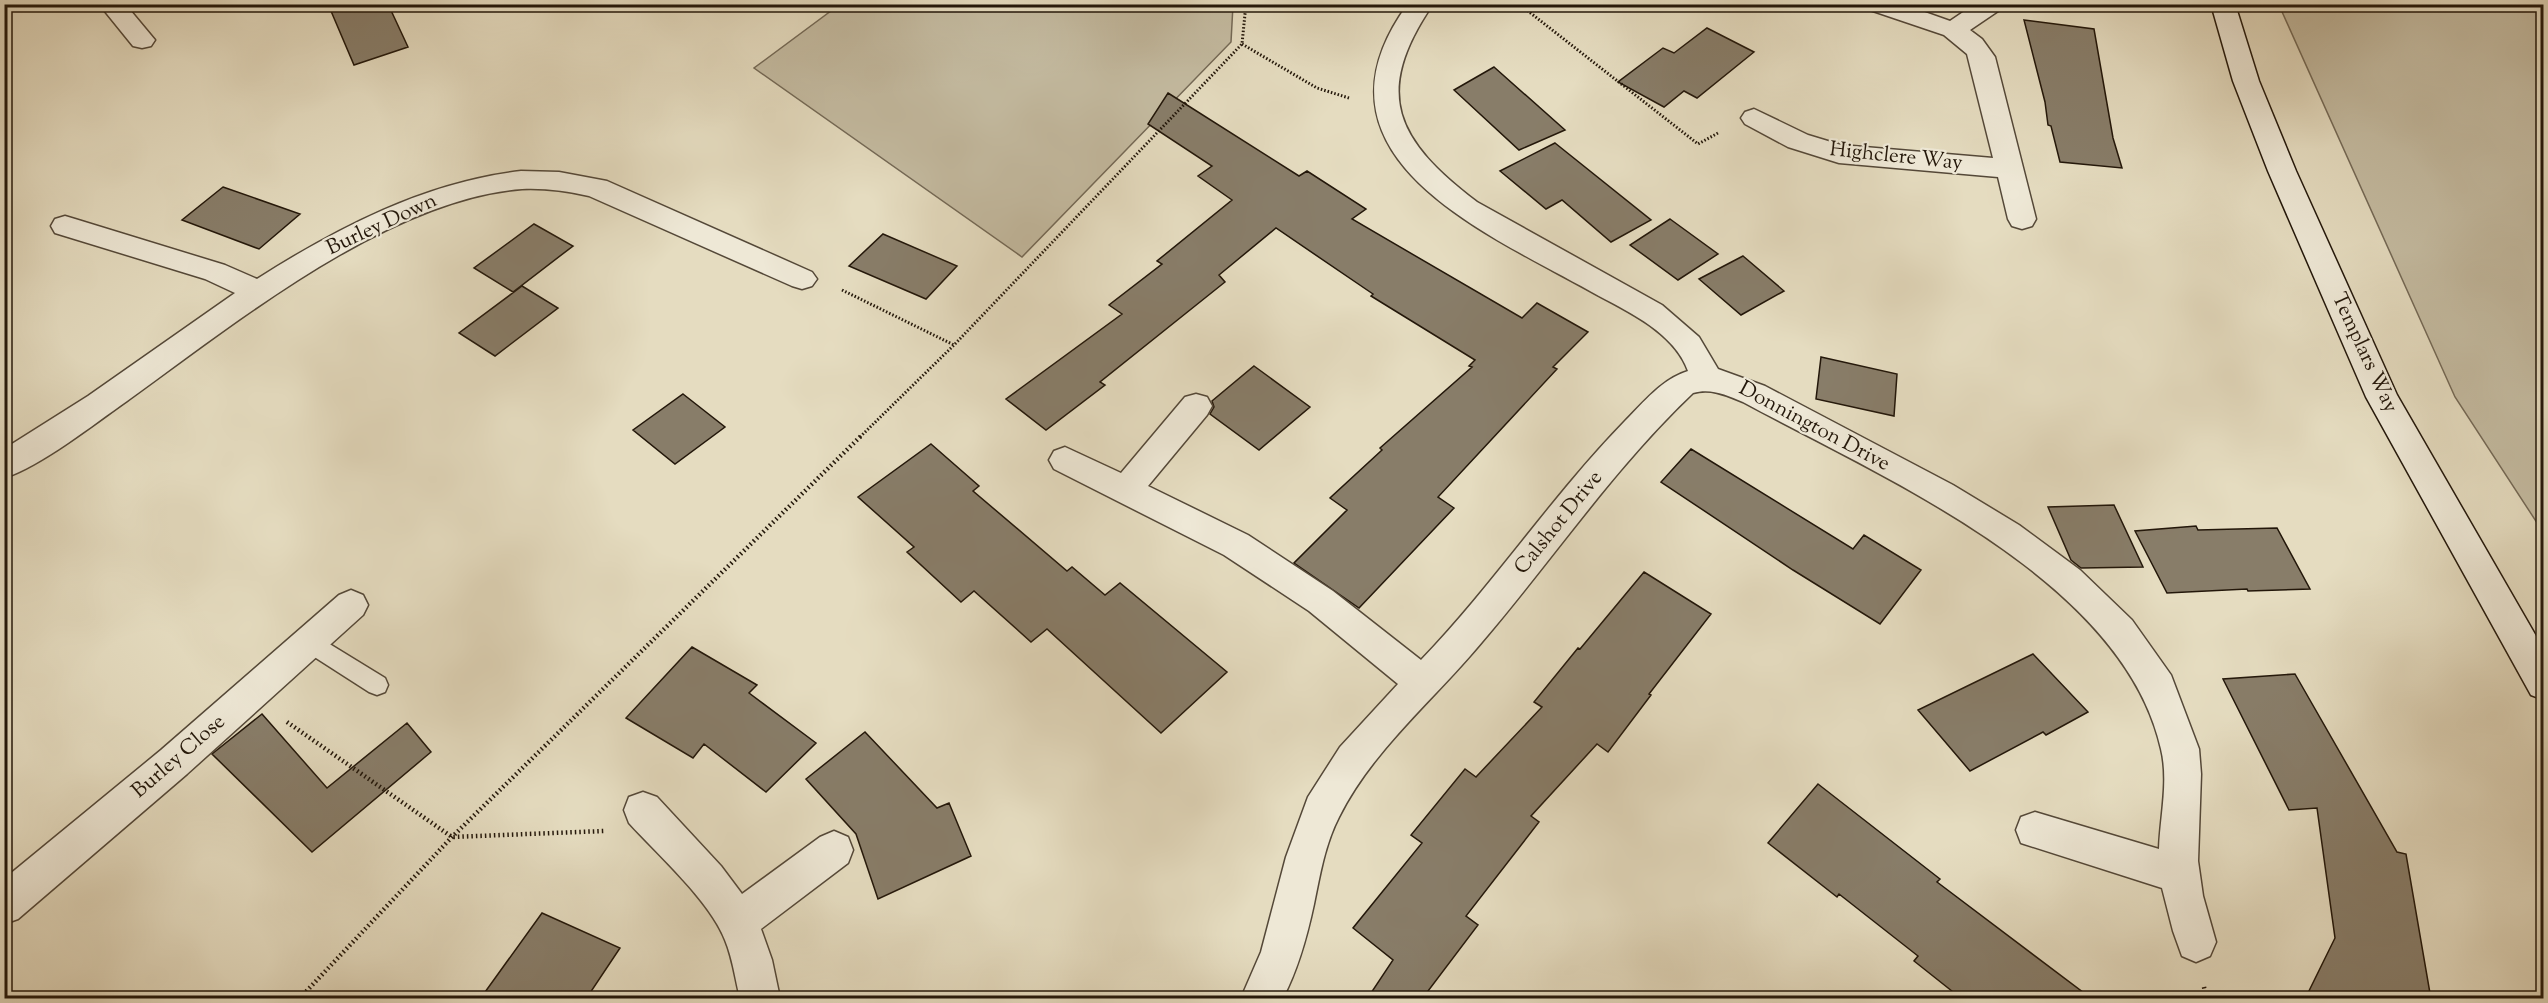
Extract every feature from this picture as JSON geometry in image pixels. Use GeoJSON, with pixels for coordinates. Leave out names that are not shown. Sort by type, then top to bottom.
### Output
{"type":"FeatureCollection","features":[{"type":"Feature","properties":{"kind":"street"},"geometry":{"type":"LineString","coordinates":[[111,4],[142,40]]}},
{"type":"Feature","properties":{"kind":"street"},"geometry":{"type":"LineString","coordinates":[[1421,4],[1402,31],[1385,82],[1385,100],[1393,133],[1406,153],[1442,190],[1467,210],[1640,305],[1667,323],[1694,350],[1706,378]]}},
{"type":"Feature","properties":{"kind":"street"},"geometry":{"type":"LineString","coordinates":[[1876,4],[1953,30],[1973,43],[1982,57],[2022,219]]}},
{"type":"Feature","properties":{"kind":"street"},"geometry":{"type":"LineString","coordinates":[[1953,30],[1992,4]]}},
{"type":"Feature","properties":{"kind":"street","name":"Templars Way"},"geometry":{"type":"LineString","coordinates":[[2223,4],[2246,81],[2282,171],[2382,397],[2544,684]]}},
{"type":"Feature","properties":{"kind":"street","name":"Highclere Way"},"geometry":{"type":"LineString","coordinates":[[1754,118],[1798,141],[1839,154],[2009,169]]}},
{"type":"Feature","properties":{"kind":"street","name":"Burley Down"},"geometry":{"type":"LineString","coordinates":[[4,465],[72,422],[258,292],[340,242],[431,200],[461,190],[521,180],[572,182],[597,188],[802,279]]}},
{"type":"Feature","properties":{"kind":"street"},"geometry":{"type":"LineString","coordinates":[[65,226],[215,272],[258,292]]}},
{"type":"Feature","properties":{"kind":"street","name":"Calshot Drive"},"geometry":{"type":"LineString","coordinates":[[1261,999],[1281,958],[1309,846],[1322,811],[1339,778],[1360,750],[1471,631],[1600,472],[1640,428],[1682,385],[1706,378]]}},
{"type":"Feature","properties":{"kind":"street","name":"Donnington Drive"},"geometry":{"type":"LineString","coordinates":[[1706,378],[1731,383],[1754,394],[1958,505],[2055,570],[2101,611],[2141,657],[2166,704],[2180,749],[2180,874],[2196,942]]}},
{"type":"Feature","properties":{"kind":"street"},"geometry":{"type":"LineString","coordinates":[[1127,490],[1196,406]]}},
{"type":"Feature","properties":{"kind":"street"},"geometry":{"type":"LineString","coordinates":[[1065,460],[1246,551],[1320,601],[1422,682]]}},
{"type":"Feature","properties":{"kind":"street","name":"Burley Close"},"geometry":{"type":"LineString","coordinates":[[4,905],[250,696],[351,606]]}},
{"type":"Feature","properties":{"kind":"street"},"geometry":{"type":"LineString","coordinates":[[643,810],[710,885],[737,922],[751,955],[760,999]]}},
{"type":"Feature","properties":{"kind":"street"},"geometry":{"type":"LineString","coordinates":[[2035,830],[2180,874]]}},
{"type":"Feature","properties":{"kind":"street"},"geometry":{"type":"LineString","coordinates":[[737,922],[834,850]]}},
{"type":"Feature","properties":{"kind":"lane"},"geometry":{"type":"LineString","coordinates":[[310,642],[377,685]]}},
{"type":"Feature","properties":{"kind":"path"},"geometry":{"type":"LineString","coordinates":[[300,999],[452,837],[954,345],[1242,44],[1246,4]]}},
{"type":"Feature","properties":{"kind":"path"},"geometry":{"type":"LineString","coordinates":[[1519,4],[1698,144],[1740,120],[1754,118]]}},
{"type":"Feature","properties":{"kind":"path"},"geometry":{"type":"LineString","coordinates":[[1242,44],[1317,88],[1341,96],[1385,100]]}},
{"type":"Feature","properties":{"kind":"path"},"geometry":{"type":"LineString","coordinates":[[802,279],[808,273],[954,345]]}},
{"type":"Feature","properties":{"kind":"path"},"geometry":{"type":"LineString","coordinates":[[250,696],[452,837],[618,830],[643,810]]}},
{"type":"Feature","properties":{"kind":"shaded area"},"geometry":{"type":"Polygon","coordinates":[[[839,5],[1233,5],[1231,42],[1022,257],[754,68],[839,5]]]}},
{"type":"Feature","properties":{"kind":"shaded area"},"geometry":{"type":"Polygon","coordinates":[[[2279,5],[2543,5],[2543,532],[2455,397],[2279,5]]]}},
{"type":"Feature","properties":{"kind":"building"},"geometry":{"type":"Polygon","coordinates":[[[328,4],[388,4],[408,47],[354,65],[328,4]]]}},
{"type":"Feature","properties":{"kind":"building"},"geometry":{"type":"Polygon","coordinates":[[[2024,20],[2094,29],[2113,138],[2122,168],[2060,162],[2051,126],[2048,125],[2045,102],[2024,20]]]}},
{"type":"Feature","properties":{"kind":"building"},"geometry":{"type":"Polygon","coordinates":[[[1707,28],[1754,52],[1697,98],[1684,91],[1664,107],[1618,82],[1663,48],[1674,53],[1707,28]]]}},
{"type":"Feature","properties":{"kind":"building"},"geometry":{"type":"Polygon","coordinates":[[[1494,67],[1565,130],[1519,150],[1454,90],[1494,67]]]}},
{"type":"Feature","properties":{"kind":"building"},"geometry":{"type":"Polygon","coordinates":[[[1168,93],[1299,176],[1307,171],[1366,209],[1352,219],[1522,318],[1537,303],[1588,332],[1553,367],[1557,369],[1438,497],[1454,508],[1359,608],[1294,563],[1347,510],[1330,498],[1382,450],[1380,448],[1472,367],[1469,366],[1475,360],[1371,296],[1373,294],[1276,228],[1219,275],[1225,282],[1100,382],[1105,385],[1046,430],[1006,399],[1122,314],[1109,305],[1162,264],[1157,261],[1232,200],[1198,176],[1212,166],[1148,124],[1168,93]]]}},
{"type":"Feature","properties":{"kind":"building"},"geometry":{"type":"Polygon","coordinates":[[[1555,143],[1651,220],[1611,242],[1562,200],[1546,209],[1500,171],[1555,143]]]}},
{"type":"Feature","properties":{"kind":"building"},"geometry":{"type":"Polygon","coordinates":[[[223,187],[300,214],[259,249],[182,220],[223,187]]]}},
{"type":"Feature","properties":{"kind":"building"},"geometry":{"type":"Polygon","coordinates":[[[1670,219],[1718,254],[1678,280],[1630,245],[1670,219]]]}},
{"type":"Feature","properties":{"kind":"building"},"geometry":{"type":"Polygon","coordinates":[[[534,224],[573,246],[513,292],[474,268],[534,224]]]}},
{"type":"Feature","properties":{"kind":"building"},"geometry":{"type":"Polygon","coordinates":[[[883,234],[957,266],[926,299],[849,266],[883,234]]]}},
{"type":"Feature","properties":{"kind":"building"},"geometry":{"type":"Polygon","coordinates":[[[1743,256],[1784,291],[1741,315],[1699,279],[1743,256]]]}},
{"type":"Feature","properties":{"kind":"building"},"geometry":{"type":"Polygon","coordinates":[[[522,286],[558,308],[495,356],[459,333],[522,286]]]}},
{"type":"Feature","properties":{"kind":"building"},"geometry":{"type":"Polygon","coordinates":[[[1821,357],[1897,374],[1894,416],[1816,399],[1821,357]]]}},
{"type":"Feature","properties":{"kind":"building"},"geometry":{"type":"Polygon","coordinates":[[[1254,366],[1310,407],[1259,450],[1210,414],[1214,407],[1212,401],[1254,366]]]}},
{"type":"Feature","properties":{"kind":"building"},"geometry":{"type":"Polygon","coordinates":[[[683,394],[725,427],[675,464],[633,430],[683,394]]]}},
{"type":"Feature","properties":{"kind":"building"},"geometry":{"type":"Polygon","coordinates":[[[931,444],[979,486],[973,491],[1067,571],[1072,567],[1105,595],[1120,583],[1227,672],[1161,733],[1047,629],[1031,642],[974,591],[961,602],[907,552],[914,547],[858,497],[931,444]]]}},
{"type":"Feature","properties":{"kind":"building"},"geometry":{"type":"Polygon","coordinates":[[[1691,449],[1853,549],[1864,535],[1921,570],[1880,624],[1793,570],[1661,482],[1691,449]]]}},
{"type":"Feature","properties":{"kind":"building"},"geometry":{"type":"Polygon","coordinates":[[[2114,505],[2143,567],[2081,568],[2071,560],[2048,507],[2114,505]]]}},
{"type":"Feature","properties":{"kind":"building"},"geometry":{"type":"Polygon","coordinates":[[[2196,526],[2198,530],[2277,528],[2310,589],[2167,593],[2135,531],[2196,526]]]}},
{"type":"Feature","properties":{"kind":"building"},"geometry":{"type":"Polygon","coordinates":[[[1644,572],[1711,614],[1649,694],[1651,695],[1608,752],[1597,744],[1531,816],[1539,822],[1466,916],[1478,925],[1422,999],[1367,999],[1393,960],[1353,928],[1422,843],[1411,835],[1465,769],[1476,777],[1542,707],[1534,702],[1644,572]]]}},
{"type":"Feature","properties":{"kind":"building"},"geometry":{"type":"Polygon","coordinates":[[[692,647],[757,685],[749,693],[816,743],[766,792],[704,744],[693,758],[626,718],[692,647]]]}},
{"type":"Feature","properties":{"kind":"building"},"geometry":{"type":"Polygon","coordinates":[[[2033,654],[2088,712],[2046,735],[2043,732],[1970,771],[1918,710],[2033,654]]]}},
{"type":"Feature","properties":{"kind":"building"},"geometry":{"type":"Polygon","coordinates":[[[2295,674],[2397,852],[2406,854],[2431,999],[2305,999],[2335,938],[2317,808],[2289,810],[2223,679],[2295,674]]]}},
{"type":"Feature","properties":{"kind":"building"},"geometry":{"type":"Polygon","coordinates":[[[262,714],[327,788],[407,723],[431,752],[312,852],[212,754],[262,714]]]}},
{"type":"Feature","properties":{"kind":"building"},"geometry":{"type":"Polygon","coordinates":[[[865,732],[937,808],[949,803],[971,856],[878,899],[856,834],[806,779],[865,732]]]}},
{"type":"Feature","properties":{"kind":"building"},"geometry":{"type":"Polygon","coordinates":[[[1818,784],[1940,879],[1937,882],[2092,999],[1962,999],[1914,961],[1918,956],[1839,894],[1837,897],[1768,843],[1818,784]]]}},
{"type":"Feature","properties":{"kind":"building"},"geometry":{"type":"Polygon","coordinates":[[[542,913],[620,948],[586,999],[480,999],[542,913]]]}}]}
